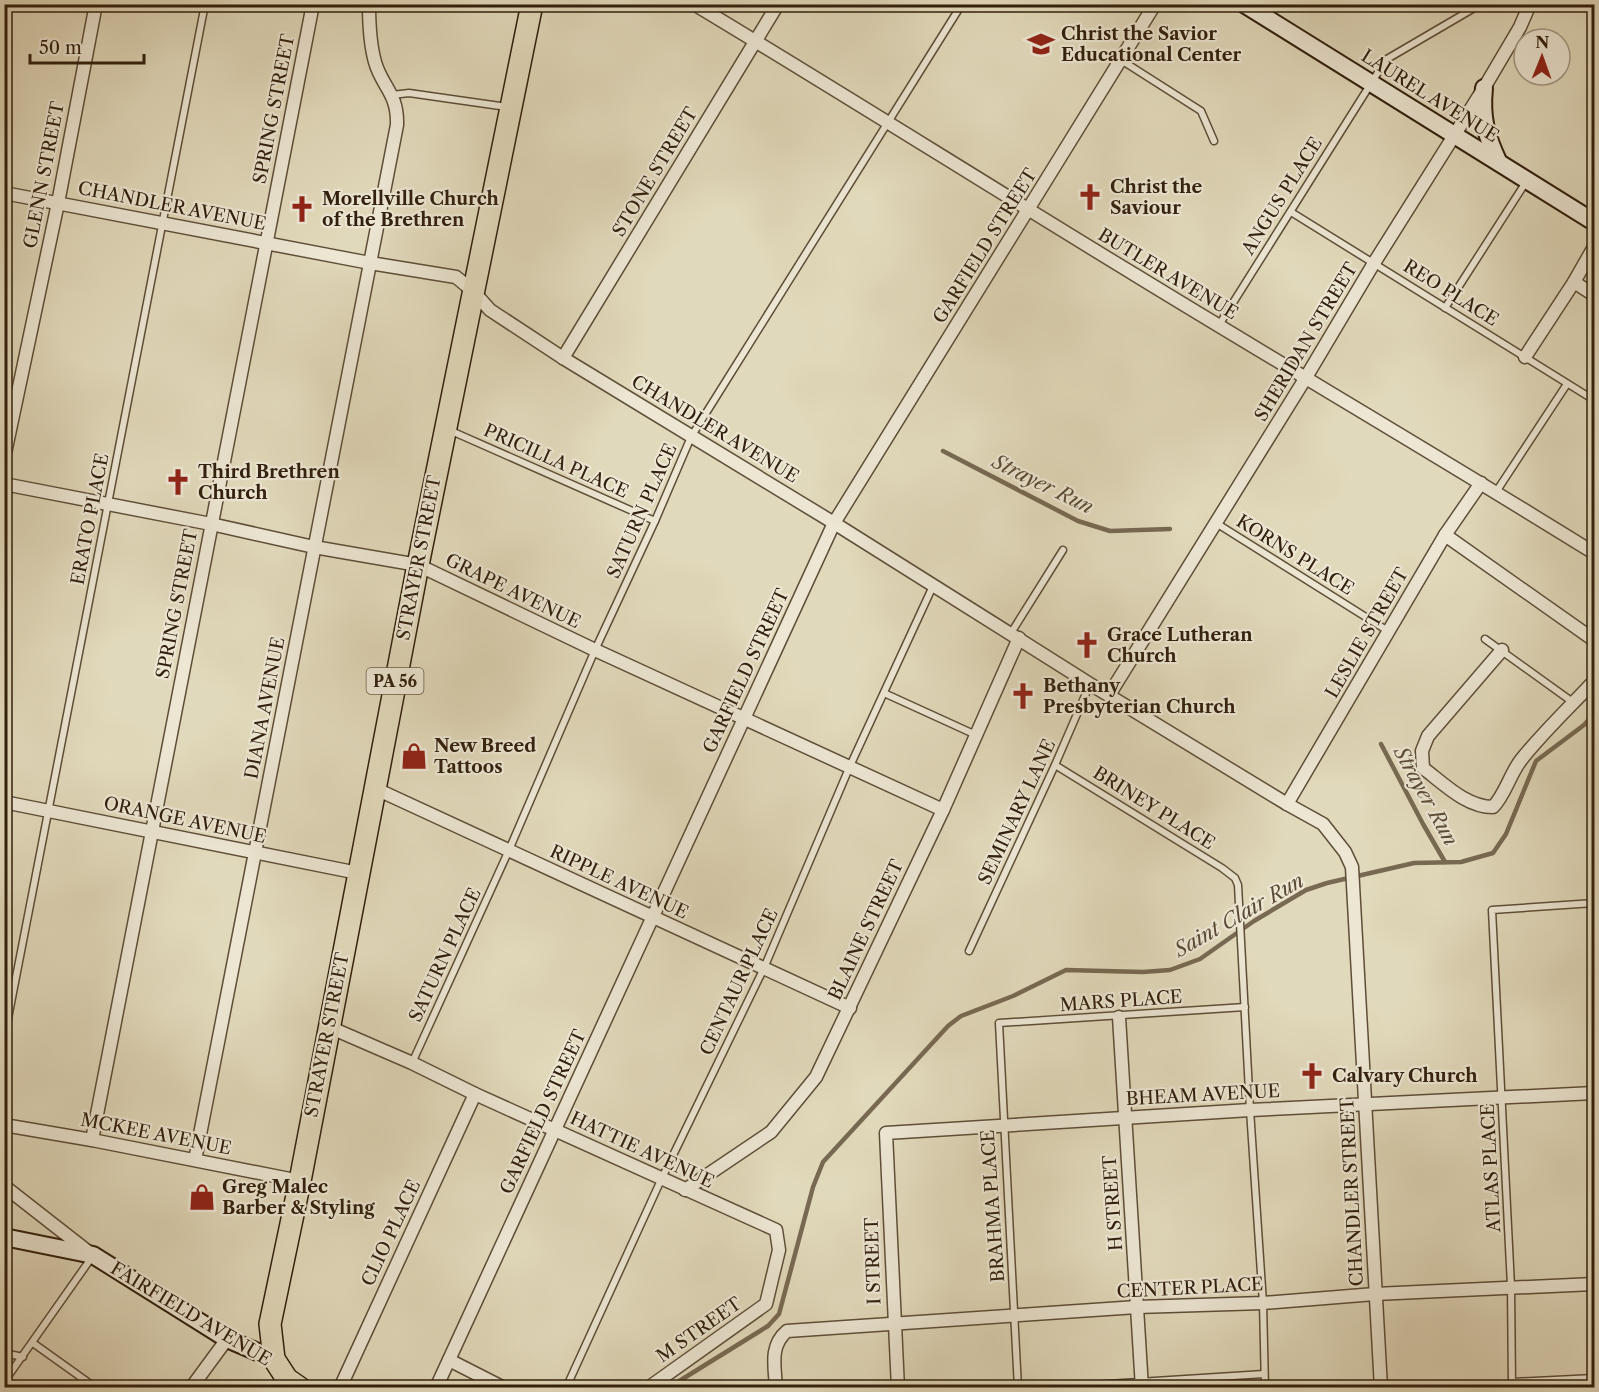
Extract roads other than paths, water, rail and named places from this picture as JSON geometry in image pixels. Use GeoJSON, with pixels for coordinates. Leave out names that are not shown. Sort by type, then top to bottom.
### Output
{"type":"FeatureCollection","features":[{"type":"Feature","properties":{"kind":"highway","name":"STRAYER STREET"},"geometry":{"type":"LineString","coordinates":[[274,1359],[270,1324],[300,1181],[418,565],[532,4]]}},
{"type":"Feature","properties":{"kind":"highway","name":"FAIRFIELD AVENUE"},"geometry":{"type":"LineString","coordinates":[[274,1359],[287,1379],[300,1388]]}},
{"type":"Feature","properties":{"kind":"street","name":"GLENN STREET"},"geometry":{"type":"LineString","coordinates":[[4,458],[58,203],[96,4]]}},
{"type":"Feature","properties":{"kind":"street","name":"SPRING STREET"},"geometry":{"type":"LineString","coordinates":[[92,1140],[313,4]]}},
{"type":"Feature","properties":{"kind":"street"},"geometry":{"type":"LineString","coordinates":[[369,4],[369,23],[375,64],[392,95]]}},
{"type":"Feature","properties":{"kind":"street","name":"BUTLER AVENUE"},"geometry":{"type":"LineString","coordinates":[[694,4],[1218,326],[1594,553]]}},
{"type":"Feature","properties":{"kind":"street","name":"STONE STREET"},"geometry":{"type":"LineString","coordinates":[[563,358],[778,4]]}},
{"type":"Feature","properties":{"kind":"street","name":"GARFIELD STREET"},"geometry":{"type":"LineString","coordinates":[[436,1388],[834,523],[1155,4]]}},
{"type":"Feature","properties":{"kind":"street","name":"LAUREL AVENUE"},"geometry":{"type":"LineString","coordinates":[[1244,4],[1594,222]]}},
{"type":"Feature","properties":{"kind":"street","name":"SHERIDAN STREET"},"geometry":{"type":"LineString","coordinates":[[1109,695],[1484,88],[1521,27],[1530,4]]}},
{"type":"Feature","properties":{"kind":"street"},"geometry":{"type":"LineString","coordinates":[[1484,88],[1482,109],[1484,123],[1498,162]]}},
{"type":"Feature","properties":{"kind":"street","name":"DIANA AVENUE"},"geometry":{"type":"LineString","coordinates":[[195,1160],[397,124],[397,110],[392,95]]}},
{"type":"Feature","properties":{"kind":"street","name":"CHANDLER AVENUE"},"geometry":{"type":"LineString","coordinates":[[4,193],[163,222],[370,264],[456,277],[490,310],[563,358],[834,523],[1090,684],[1323,824],[1345,852]]}},
{"type":"Feature","properties":{"kind":"street"},"geometry":{"type":"LineString","coordinates":[[1525,357],[1594,247]]}},
{"type":"Feature","properties":{"kind":"street"},"geometry":{"type":"LineString","coordinates":[[1574,282],[1594,295]]}},
{"type":"Feature","properties":{"kind":"street","name":"LESLIE STREET"},"geometry":{"type":"LineString","coordinates":[[1287,804],[1445,535],[1481,483]]}},
{"type":"Feature","properties":{"kind":"street","name":"GRAPE AVENUE"},"geometry":{"type":"LineString","coordinates":[[4,484],[211,524],[314,547],[418,565],[943,810]]}},
{"type":"Feature","properties":{"kind":"street"},"geometry":{"type":"LineString","coordinates":[[1445,535],[1594,640]]}},
{"type":"Feature","properties":{"kind":"street","name":"BLAINE STREET"},"geometry":{"type":"LineString","coordinates":[[685,1190],[771,1132],[816,1077],[943,810],[976,735],[1015,636]]}},
{"type":"Feature","properties":{"kind":"street"},"geometry":{"type":"LineString","coordinates":[[1502,650],[1428,736],[1422,751],[1423,768],[1468,801],[1485,807],[1493,807],[1498,803],[1509,778],[1522,759],[1594,681]]}},
{"type":"Feature","properties":{"kind":"street","name":"RIPPLE AVENUE"},"geometry":{"type":"LineString","coordinates":[[374,788],[849,1008]]}},
{"type":"Feature","properties":{"kind":"street","name":"ORANGE AVENUE"},"geometry":{"type":"LineString","coordinates":[[4,802],[358,873]]}},
{"type":"Feature","properties":{"kind":"street","name":"CHANDLER STREET"},"geometry":{"type":"LineString","coordinates":[[1345,852],[1352,867],[1381,1388]]}},
{"type":"Feature","properties":{"kind":"street","name":"H STREET"},"geometry":{"type":"LineString","coordinates":[[1119,1017],[1142,1384]]}},
{"type":"Feature","properties":{"kind":"street","name":"HATTIE AVENUE"},"geometry":{"type":"LineString","coordinates":[[329,1027],[412,1063],[661,1180],[776,1230]]}},
{"type":"Feature","properties":{"kind":"street","name":"BHEAM AVENUE"},"geometry":{"type":"LineString","coordinates":[[886,1133],[1250,1110],[1594,1093]]}},
{"type":"Feature","properties":{"kind":"street","name":"CLIO PLACE"},"geometry":{"type":"LineString","coordinates":[[340,1388],[475,1094]]}},
{"type":"Feature","properties":{"kind":"street","name":"MCKEE AVENUE"},"geometry":{"type":"LineString","coordinates":[[4,1125],[300,1181]]}},
{"type":"Feature","properties":{"kind":"street","name":"I STREET"},"geometry":{"type":"LineString","coordinates":[[886,1133],[898,1388]]}},
{"type":"Feature","properties":{"kind":"street"},"geometry":{"type":"LineString","coordinates":[[4,1186],[93,1255]]}},
{"type":"Feature","properties":{"kind":"street","name":"M STREET"},"geometry":{"type":"LineString","coordinates":[[648,1388],[766,1304],[779,1250],[776,1230]]}},
{"type":"Feature","properties":{"kind":"street","name":"FAIRFIELD AVENUE"},"geometry":{"type":"LineString","coordinates":[[4,1237],[93,1255],[227,1339],[274,1359]]}},
{"type":"Feature","properties":{"kind":"street","name":"CENTER PLACE"},"geometry":{"type":"LineString","coordinates":[[776,1388],[774,1351],[779,1338],[787,1331],[1137,1307],[1263,1303],[1511,1286],[1594,1284]]}},
{"type":"Feature","properties":{"kind":"street"},"geometry":{"type":"LineString","coordinates":[[191,1388],[227,1339]]}},
{"type":"Feature","properties":{"kind":"street"},"geometry":{"type":"LineString","coordinates":[[449,1360],[504,1388]]}},
{"type":"Feature","properties":{"kind":"lane","name":"ERATO PLACE"},"geometry":{"type":"LineString","coordinates":[[4,1039],[205,4]]}},
{"type":"Feature","properties":{"kind":"lane","name":"SATURN PLACE"},"geometry":{"type":"LineString","coordinates":[[412,1063],[509,850],[691,437],[962,4]]}},
{"type":"Feature","properties":{"kind":"lane","name":"ANGUS PLACE"},"geometry":{"type":"LineString","coordinates":[[1218,326],[1387,59],[1481,4]]}},
{"type":"Feature","properties":{"kind":"lane"},"geometry":{"type":"LineString","coordinates":[[1121,60],[1201,111],[1214,141]]}},
{"type":"Feature","properties":{"kind":"lane"},"geometry":{"type":"LineString","coordinates":[[392,95],[409,93],[512,108]]}},
{"type":"Feature","properties":{"kind":"lane"},"geometry":{"type":"LineString","coordinates":[[1445,308],[1527,180]]}},
{"type":"Feature","properties":{"kind":"lane","name":"REO PLACE"},"geometry":{"type":"LineString","coordinates":[[1291,212],[1594,400]]}},
{"type":"Feature","properties":{"kind":"lane"},"geometry":{"type":"LineString","coordinates":[[1496,492],[1567,384]]}},
{"type":"Feature","properties":{"kind":"lane","name":"PRICILLA PLACE"},"geometry":{"type":"LineString","coordinates":[[445,429],[655,521]]}},
{"type":"Feature","properties":{"kind":"lane","name":"KORNS PLACE"},"geometry":{"type":"LineString","coordinates":[[1216,523],[1389,631]]}},
{"type":"Feature","properties":{"kind":"lane"},"geometry":{"type":"LineString","coordinates":[[1015,636],[1063,550]]}},
{"type":"Feature","properties":{"kind":"lane","name":"CENTAUR PLACE"},"geometry":{"type":"LineString","coordinates":[[566,1388],[661,1180],[764,968],[850,766],[933,586]]}},
{"type":"Feature","properties":{"kind":"lane"},"geometry":{"type":"LineString","coordinates":[[1485,639],[1574,703]]}},
{"type":"Feature","properties":{"kind":"lane","name":"SEMINARY LANE"},"geometry":{"type":"LineString","coordinates":[[969,951],[1056,765],[1090,684]]}},
{"type":"Feature","properties":{"kind":"lane"},"geometry":{"type":"LineString","coordinates":[[884,693],[976,735]]}},
{"type":"Feature","properties":{"kind":"lane","name":"BRINEY PLACE"},"geometry":{"type":"LineString","coordinates":[[1056,765],[1235,878],[1238,885],[1245,1007]]}},
{"type":"Feature","properties":{"kind":"lane","name":"ATLAS PLACE"},"geometry":{"type":"LineString","coordinates":[[1512,1385],[1511,1286],[1492,910],[1594,903]]}},
{"type":"Feature","properties":{"kind":"lane"},"geometry":{"type":"LineString","coordinates":[[1245,1007],[1263,1303],[1265,1388]]}},
{"type":"Feature","properties":{"kind":"lane","name":"MARS PLACE"},"geometry":{"type":"LineString","coordinates":[[999,1023],[1119,1017],[1245,1007]]}},
{"type":"Feature","properties":{"kind":"lane","name":"BRAHMA PLACE"},"geometry":{"type":"LineString","coordinates":[[999,1023],[1018,1388]]}},
{"type":"Feature","properties":{"kind":"lane"},"geometry":{"type":"LineString","coordinates":[[4,1382],[93,1255]]}},
{"type":"Feature","properties":{"kind":"lane"},"geometry":{"type":"LineString","coordinates":[[33,1343],[96,1388]]}},
{"type":"Feature","properties":{"kind":"lane"},"geometry":{"type":"LineString","coordinates":[[4,1353],[23,1357]]}},
{"type":"Feature","properties":{"kind":"lane"},"geometry":{"type":"LineString","coordinates":[[1046,1388],[1142,1384],[1264,1374]]}},
{"type":"Feature","properties":{"kind":"lane"},"geometry":{"type":"LineString","coordinates":[[1512,1385],[1594,1377]]}},
{"type":"Feature","properties":{"kind":"waterway","name":"Strayer Run"},"geometry":{"type":"LineString","coordinates":[[943,451],[1078,521],[1110,531],[1170,529]]}},
{"type":"Feature","properties":{"kind":"waterway","name":"Saint Clair Run"},"geometry":{"type":"LineString","coordinates":[[668,1388],[768,1326],[779,1314],[813,1187],[823,1162],[948,1026],[961,1016],[1013,996],[1066,970],[1143,972],[1170,970],[1200,959],[1254,921],[1306,890],[1327,883],[1414,863],[1461,862],[1493,853],[1506,834],[1536,761],[1584,725],[1594,714]]}},
{"type":"Feature","properties":{"kind":"waterway","name":"Strayer Run"},"geometry":{"type":"LineString","coordinates":[[1381,744],[1445,862]]}},
{"type":"Feature","properties":{"kind":"place","name":"Christ the Savior Educational Center"},"geometry":{"type":"Point","coordinates":[1041,44]}},
{"type":"Feature","properties":{"kind":"place","name":"Christ the Saviour"},"geometry":{"type":"Point","coordinates":[1090,197]}},
{"type":"Feature","properties":{"kind":"place","name":"Morellville Church of the Brethren"},"geometry":{"type":"Point","coordinates":[302,209]}},
{"type":"Feature","properties":{"kind":"place","name":"Third Brethren Church"},"geometry":{"type":"Point","coordinates":[178,482]}},
{"type":"Feature","properties":{"kind":"place","name":"Grace Lutheran Church"},"geometry":{"type":"Point","coordinates":[1087,645]}},
{"type":"Feature","properties":{"kind":"place","name":"Bethany Presbyterian Church"},"geometry":{"type":"Point","coordinates":[1023,696]}},
{"type":"Feature","properties":{"kind":"place","name":"New Breed Tattoos"},"geometry":{"type":"Point","coordinates":[414,756]}},
{"type":"Feature","properties":{"kind":"place","name":"Calvary Church"},"geometry":{"type":"Point","coordinates":[1312,1076]}},
{"type":"Feature","properties":{"kind":"place","name":"Greg Malec Barber & Styling"},"geometry":{"type":"Point","coordinates":[202,1197]}}]}
